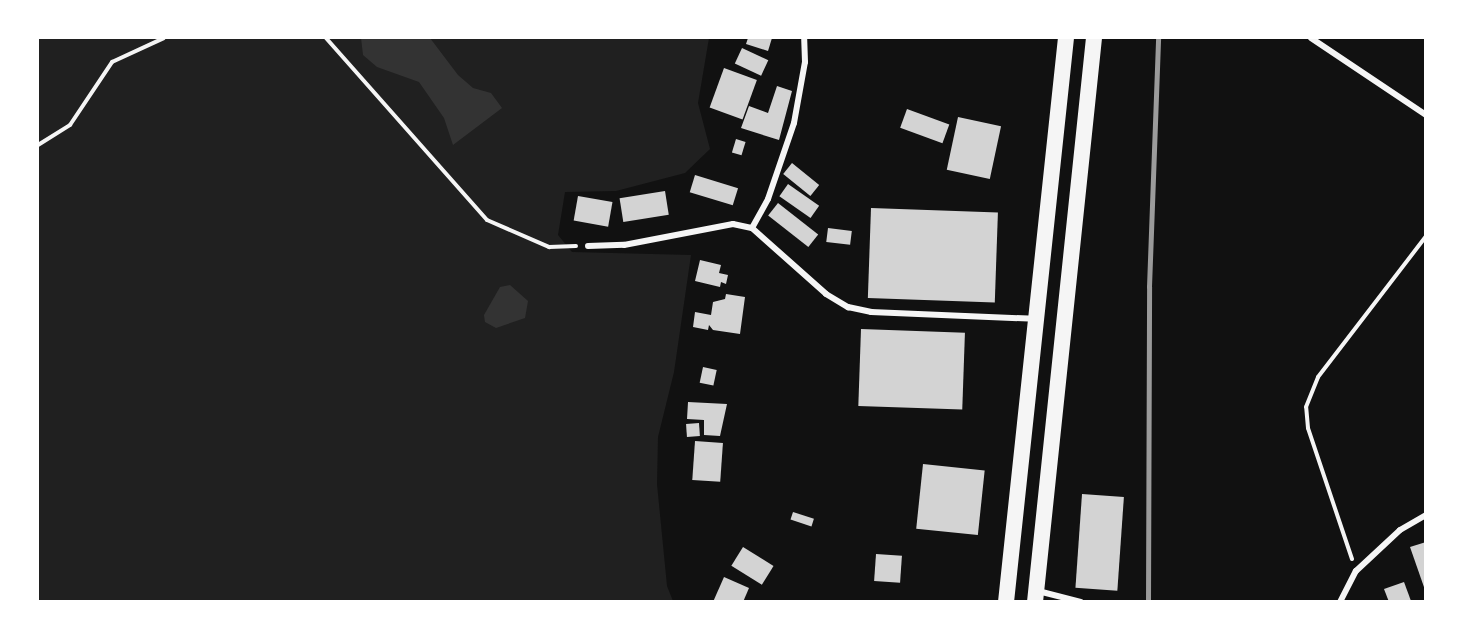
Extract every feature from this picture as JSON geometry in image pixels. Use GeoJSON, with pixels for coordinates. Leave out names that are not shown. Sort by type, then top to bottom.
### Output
{"type":"FeatureCollection","features":[{"type":"Feature","properties":{"kind":"highway"},"geometry":{"type":"LineString","coordinates":[[1006,602],[1066,38]]}},
{"type":"Feature","properties":{"kind":"highway"},"geometry":{"type":"LineString","coordinates":[[1036,596],[1094,38]]}},
{"type":"Feature","properties":{"kind":"street"},"geometry":{"type":"LineString","coordinates":[[752,228],[768,199],[794,123],[805,62],[804,38]]}},
{"type":"Feature","properties":{"kind":"street"},"geometry":{"type":"LineString","coordinates":[[1311,38],[1425,115]]}},
{"type":"Feature","properties":{"kind":"street"},"geometry":{"type":"LineString","coordinates":[[588,246],[624,245],[733,224],[752,228],[826,294],[848,307],[871,312],[1035,320]]}},
{"type":"Feature","properties":{"kind":"street"},"geometry":{"type":"LineString","coordinates":[[1340,602],[1356,571],[1400,530],[1425,515]]}},
{"type":"Feature","properties":{"kind":"street"},"geometry":{"type":"LineString","coordinates":[[1036,596],[1081,602]]}},
{"type":"Feature","properties":{"kind":"path"},"geometry":{"type":"LineString","coordinates":[[38,144],[70,125],[112,62],[164,38]]}},
{"type":"Feature","properties":{"kind":"path"},"geometry":{"type":"LineString","coordinates":[[326,38],[487,220],[549,247],[588,246]]}},
{"type":"Feature","properties":{"kind":"path"},"geometry":{"type":"LineString","coordinates":[[1356,571],[1308,428],[1306,407],[1317,377],[1425,236]]}},
{"type":"Feature","properties":{"kind":"shaded area"},"geometry":{"type":"Polygon","coordinates":[[[38,38],[709,38],[698,103],[710,149],[685,173],[616,191],[565,192],[558,235],[572,252],[691,255],[674,372],[658,437],[657,484],[667,586],[673,601],[38,601],[38,38]]]}},
{"type":"Feature","properties":{"kind":"shaded area"},"geometry":{"type":"Polygon","coordinates":[[[361,38],[430,38],[458,75],[473,88],[491,93],[502,108],[453,145],[444,118],[419,82],[377,67],[363,55],[361,38]]]}},
{"type":"Feature","properties":{"kind":"shaded area"},"geometry":{"type":"Polygon","coordinates":[[[510,285],[528,301],[525,318],[496,328],[485,322],[484,315],[500,287],[510,285]]]}},
{"type":"Feature","properties":{"kind":"building"},"geometry":{"type":"Polygon","coordinates":[[[748,38],[772,38],[768,51],[746,44],[748,38]]]}},
{"type":"Feature","properties":{"kind":"building"},"geometry":{"type":"Polygon","coordinates":[[[742,48],[768,60],[761,76],[735,63],[742,48]]]}},
{"type":"Feature","properties":{"kind":"building"},"geometry":{"type":"Polygon","coordinates":[[[724,68],[757,80],[743,119],[710,107],[724,68]]]}},
{"type":"Feature","properties":{"kind":"building"},"geometry":{"type":"Polygon","coordinates":[[[777,86],[792,91],[779,140],[741,128],[749,106],[768,113],[777,86]]]}},
{"type":"Feature","properties":{"kind":"building"},"geometry":{"type":"Polygon","coordinates":[[[907,109],[949,124],[942,143],[900,128],[907,109]]]}},
{"type":"Feature","properties":{"kind":"building"},"geometry":{"type":"Polygon","coordinates":[[[958,117],[1001,126],[990,179],[947,170],[958,117]]]}},
{"type":"Feature","properties":{"kind":"building"},"geometry":{"type":"Polygon","coordinates":[[[736,139],[746,142],[741,155],[732,152],[736,139]]]}},
{"type":"Feature","properties":{"kind":"building"},"geometry":{"type":"Polygon","coordinates":[[[792,163],[819,185],[810,196],[783,174],[792,163]]]}},
{"type":"Feature","properties":{"kind":"building"},"geometry":{"type":"Polygon","coordinates":[[[695,175],[738,188],[733,205],[690,192],[695,175]]]}},
{"type":"Feature","properties":{"kind":"building"},"geometry":{"type":"Polygon","coordinates":[[[788,184],[819,206],[811,218],[779,196],[788,184]]]}},
{"type":"Feature","properties":{"kind":"building"},"geometry":{"type":"Polygon","coordinates":[[[665,191],[669,215],[623,222],[620,198],[665,191]]]}},
{"type":"Feature","properties":{"kind":"building"},"geometry":{"type":"Polygon","coordinates":[[[578,196],[612,202],[608,227],[574,221],[578,196]]]}},
{"type":"Feature","properties":{"kind":"building"},"geometry":{"type":"Polygon","coordinates":[[[778,203],[818,234],[808,247],[768,216],[778,203]]]}},
{"type":"Feature","properties":{"kind":"building"},"geometry":{"type":"Polygon","coordinates":[[[871,208],[998,212],[995,302],[868,298],[871,208]]]}},
{"type":"Feature","properties":{"kind":"building"},"geometry":{"type":"Polygon","coordinates":[[[828,228],[852,231],[850,245],[826,242],[828,228]]]}},
{"type":"Feature","properties":{"kind":"building"},"geometry":{"type":"Polygon","coordinates":[[[700,260],[721,265],[719,273],[728,275],[726,284],[721,282],[720,287],[695,281],[700,260]]]}},
{"type":"Feature","properties":{"kind":"building"},"geometry":{"type":"Polygon","coordinates":[[[726,294],[745,297],[740,334],[713,330],[709,325],[708,330],[693,327],[695,312],[711,315],[713,302],[725,299],[726,294]]]}},
{"type":"Feature","properties":{"kind":"building"},"geometry":{"type":"Polygon","coordinates":[[[861,329],[965,333],[962,410],[858,406],[861,329]]]}},
{"type":"Feature","properties":{"kind":"building"},"geometry":{"type":"Polygon","coordinates":[[[703,367],[717,370],[713,386],[700,383],[703,367]]]}},
{"type":"Feature","properties":{"kind":"building"},"geometry":{"type":"Polygon","coordinates":[[[688,402],[727,404],[720,436],[704,435],[704,420],[687,419],[688,402]]]}},
{"type":"Feature","properties":{"kind":"building"},"geometry":{"type":"Polygon","coordinates":[[[699,423],[700,436],[687,437],[686,424],[699,423]]]}},
{"type":"Feature","properties":{"kind":"building"},"geometry":{"type":"Polygon","coordinates":[[[695,441],[723,443],[720,482],[692,480],[695,441]]]}},
{"type":"Feature","properties":{"kind":"building"},"geometry":{"type":"Polygon","coordinates":[[[923,464],[985,470],[978,535],[916,529],[923,464]]]}},
{"type":"Feature","properties":{"kind":"building"},"geometry":{"type":"Polygon","coordinates":[[[1082,494],[1124,497],[1117,591],[1075,588],[1082,494]]]}},
{"type":"Feature","properties":{"kind":"building"},"geometry":{"type":"Polygon","coordinates":[[[793,512],[814,519],[811,526],[791,520],[793,512]]]}},
{"type":"Feature","properties":{"kind":"building"},"geometry":{"type":"Polygon","coordinates":[[[1426,542],[1426,589],[1425,590],[1410,547],[1426,542]]]}},
{"type":"Feature","properties":{"kind":"building"},"geometry":{"type":"Polygon","coordinates":[[[743,547],[774,566],[762,585],[731,566],[743,547]]]}},
{"type":"Feature","properties":{"kind":"building"},"geometry":{"type":"Polygon","coordinates":[[[876,554],[902,556],[900,583],[874,581],[876,554]]]}},
{"type":"Feature","properties":{"kind":"building"},"geometry":{"type":"Polygon","coordinates":[[[724,577],[749,588],[743,602],[713,602],[724,577]]]}},
{"type":"Feature","properties":{"kind":"building"},"geometry":{"type":"Polygon","coordinates":[[[1404,582],[1411,601],[1389,602],[1384,589],[1404,582]]]}},
{"type":"Feature","properties":{"kind":"railway"},"geometry":{"type":"LineString","coordinates":[[1148,602],[1149,287],[1158,38]]}}]}
